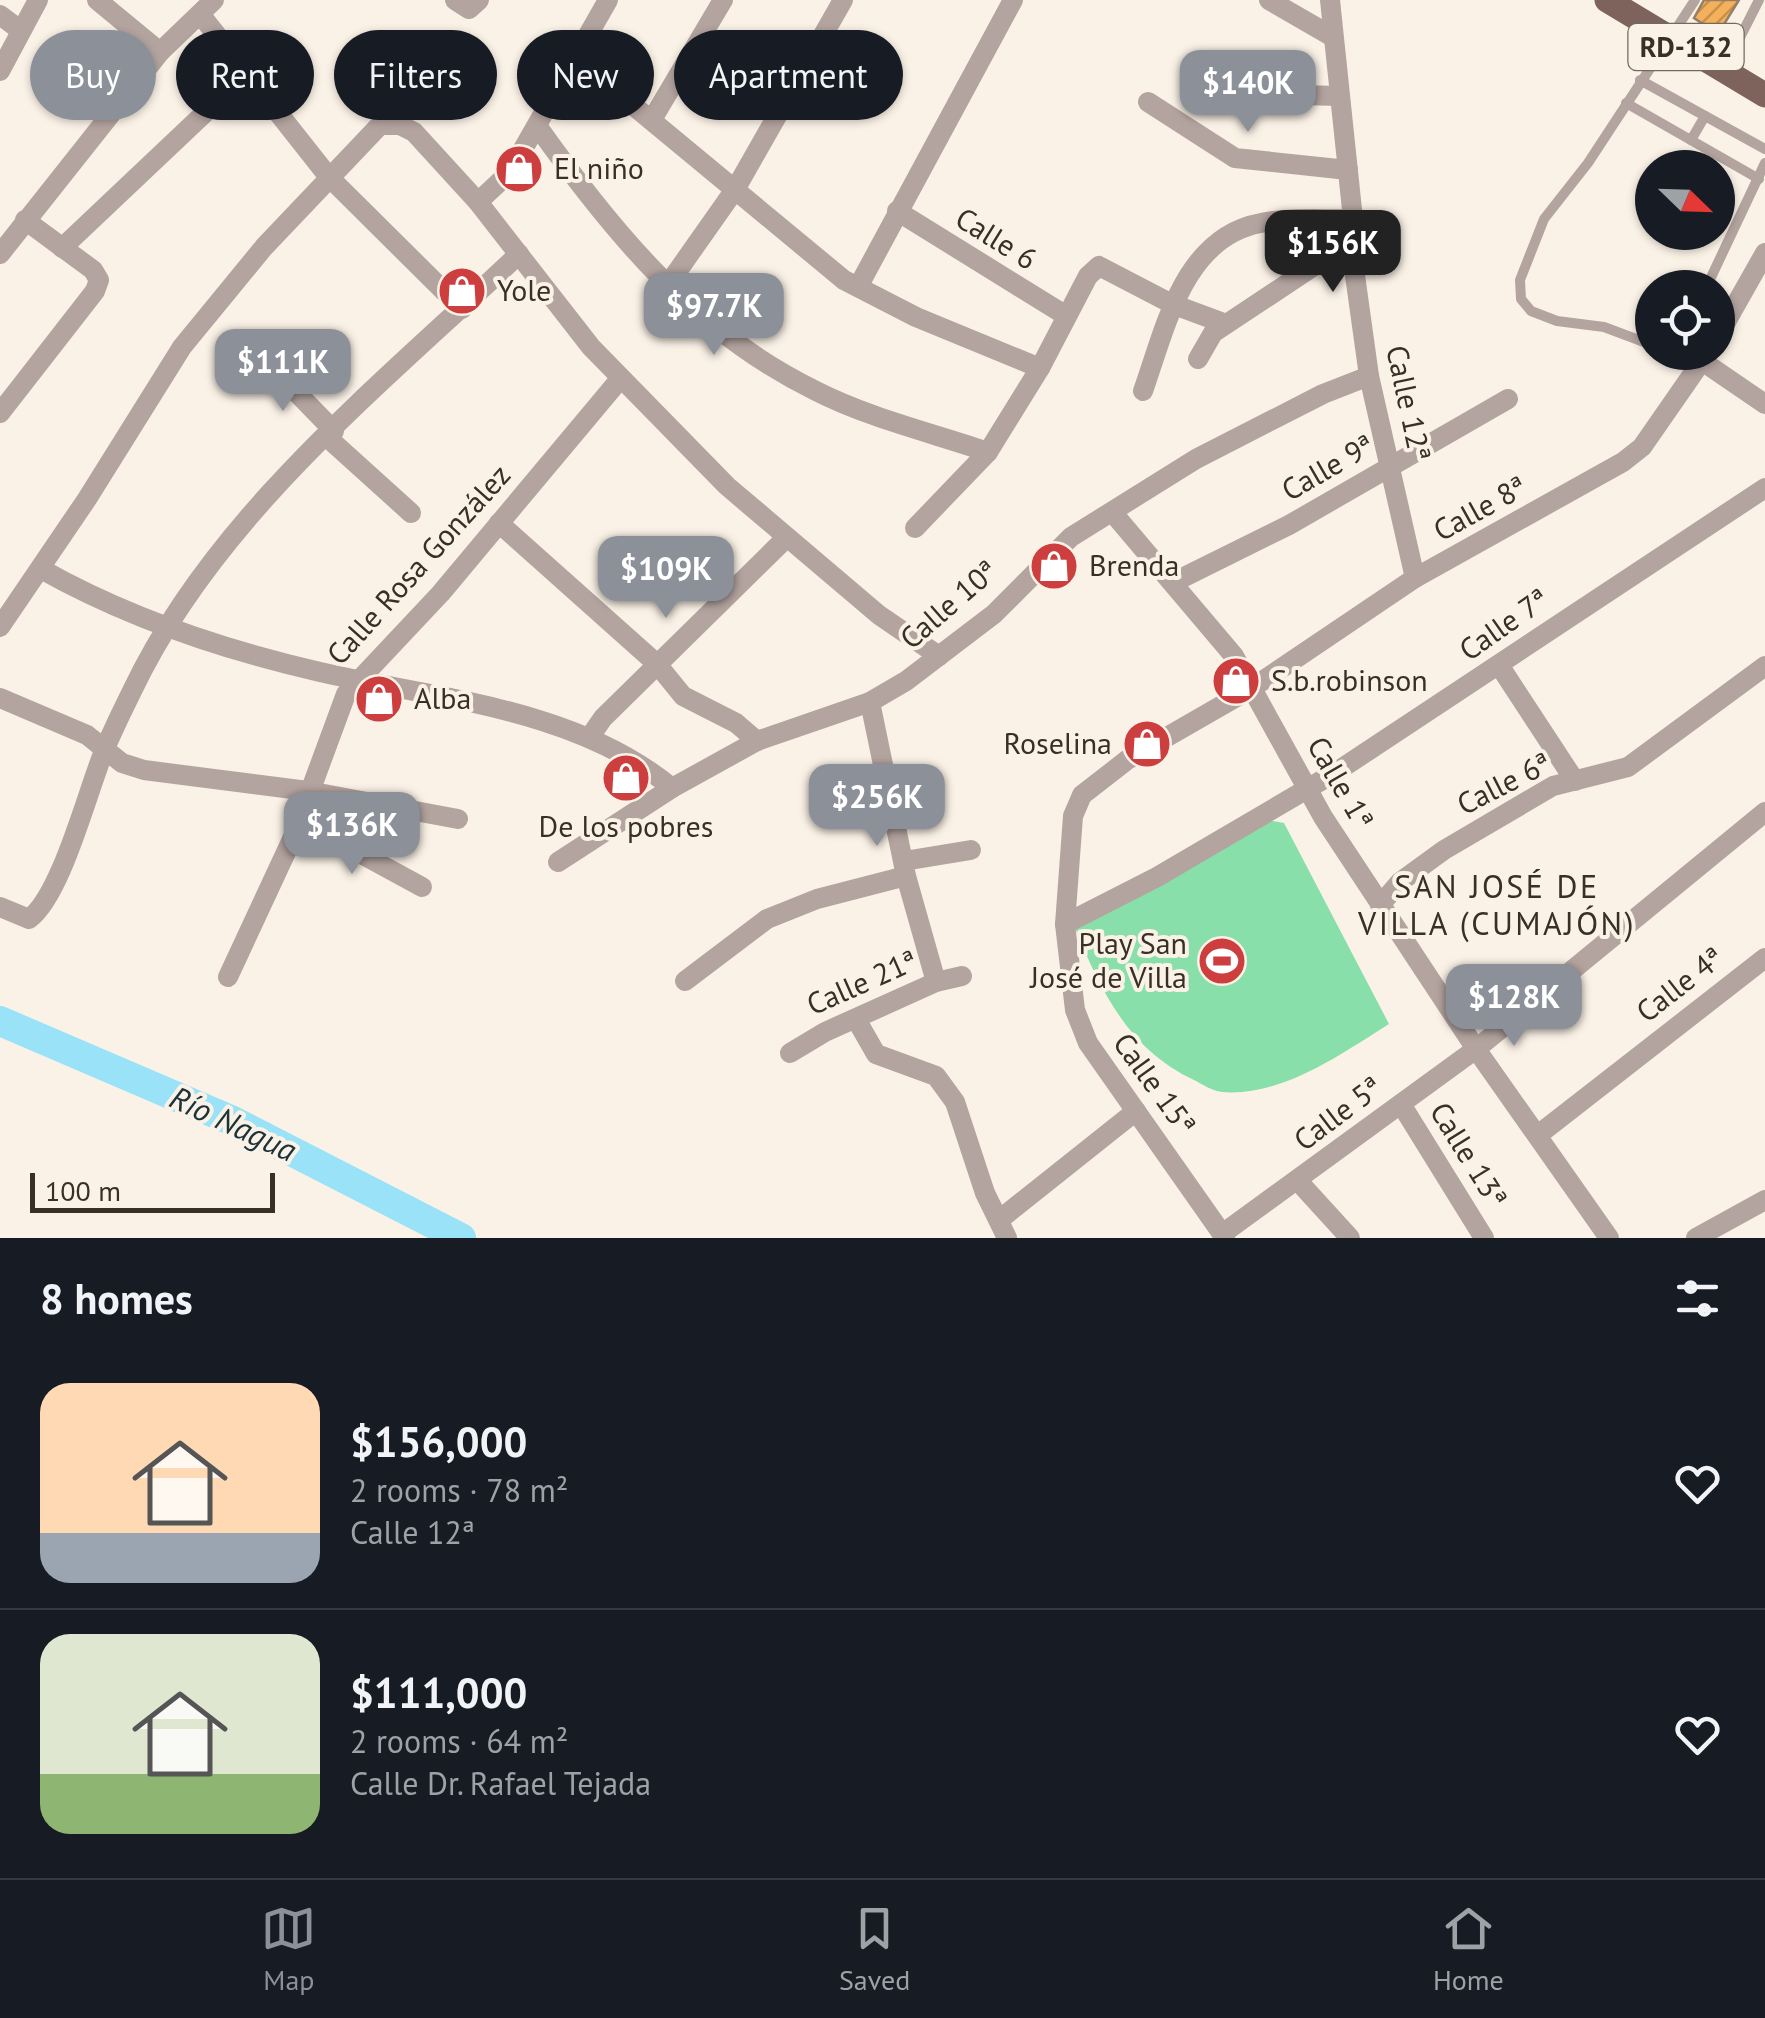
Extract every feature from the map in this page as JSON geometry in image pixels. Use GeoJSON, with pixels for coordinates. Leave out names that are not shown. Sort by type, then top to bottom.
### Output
{"type":"FeatureCollection","features":[{"type":"Feature","properties":{"kind":"main road","name":"RD-132"},"geometry":{"type":"LineString","coordinates":[[1614,2],[1765,95]]}},
{"type":"Feature","properties":{"kind":"street"},"geometry":{"type":"LineString","coordinates":[[0,70],[38,0]]}},
{"type":"Feature","properties":{"kind":"street"},"geometry":{"type":"LineString","coordinates":[[97,0],[160,52]]}},
{"type":"Feature","properties":{"kind":"street"},"geometry":{"type":"LineString","coordinates":[[455,0],[469,9],[479,0]]}},
{"type":"Feature","properties":{"kind":"street"},"geometry":{"type":"LineString","coordinates":[[592,30],[608,0]]}},
{"type":"Feature","properties":{"kind":"street"},"geometry":{"type":"LineString","coordinates":[[723,0],[654,118],[858,287],[916,317],[1040,368]]}},
{"type":"Feature","properties":{"kind":"street"},"geometry":{"type":"LineString","coordinates":[[667,286],[736,188],[843,0]]}},
{"type":"Feature","properties":{"kind":"street"},"geometry":{"type":"LineString","coordinates":[[858,287],[1013,0]]}},
{"type":"Feature","properties":{"kind":"street"},"geometry":{"type":"LineString","coordinates":[[1269,0],[1333,37]]}},
{"type":"Feature","properties":{"kind":"street","name":"Calle 12ª"},"geometry":{"type":"LineString","coordinates":[[1330,0],[1370,376],[1416,578]]}},
{"type":"Feature","properties":{"kind":"street"},"geometry":{"type":"LineString","coordinates":[[0,254],[160,52],[207,7],[221,30]]}},
{"type":"Feature","properties":{"kind":"street"},"geometry":{"type":"LineString","coordinates":[[0,15],[20,30]]}},
{"type":"Feature","properties":{"kind":"street"},"geometry":{"type":"LineString","coordinates":[[1193,65],[1263,94],[1339,96]]}},
{"type":"Feature","properties":{"kind":"street"},"geometry":{"type":"LineString","coordinates":[[1148,102],[1235,158],[1348,170]]}},
{"type":"Feature","properties":{"kind":"street"},"geometry":{"type":"LineString","coordinates":[[62,248],[197,120]]}},
{"type":"Feature","properties":{"kind":"street"},"geometry":{"type":"LineString","coordinates":[[284,120],[328,176],[462,309]]}},
{"type":"Feature","properties":{"kind":"street"},"geometry":{"type":"LineString","coordinates":[[478,202],[510,172],[542,120]]}},
{"type":"Feature","properties":{"kind":"street"},"geometry":{"type":"LineString","coordinates":[[0,627],[42,570],[182,347],[328,176],[380,124],[400,125],[414,132],[478,202],[620,379],[785,539],[879,616],[940,656]]}},
{"type":"Feature","properties":{"kind":"street"},"geometry":{"type":"LineString","coordinates":[[538,127],[600,214],[667,286],[748,354],[818,393],[988,452]]}},
{"type":"Feature","properties":{"kind":"street","name":"Calle 6"},"geometry":{"type":"LineString","coordinates":[[897,211],[1066,315]]}},
{"type":"Feature","properties":{"kind":"street"},"geometry":{"type":"LineString","coordinates":[[0,413],[96,292],[99,280],[93,270],[25,220]]}},
{"type":"Feature","properties":{"kind":"street"},"geometry":{"type":"LineString","coordinates":[[1143,391],[1172,304],[1194,269],[1226,236],[1259,222],[1353,230]]}},
{"type":"Feature","properties":{"kind":"street"},"geometry":{"type":"LineString","coordinates":[[1198,358],[1214,333],[1353,230]]}},
{"type":"Feature","properties":{"kind":"street"},"geometry":{"type":"LineString","coordinates":[[1735,306],[1765,253]]}},
{"type":"Feature","properties":{"kind":"street"},"geometry":{"type":"LineString","coordinates":[[0,907],[29,919],[40,911],[105,747],[165,626],[276,490],[519,254]]}},
{"type":"Feature","properties":{"kind":"street"},"geometry":{"type":"LineString","coordinates":[[915,528],[988,452],[1040,368],[1088,276],[1100,266],[1172,304],[1226,324]]}},
{"type":"Feature","properties":{"kind":"street"},"geometry":{"type":"LineString","coordinates":[[267,362],[331,434],[411,513]]}},
{"type":"Feature","properties":{"kind":"street","name":"Calle 8ª"},"geometry":{"type":"LineString","coordinates":[[1252,688],[1416,578],[1623,462],[1642,447],[1696,370]]}},
{"type":"Feature","properties":{"kind":"street"},"geometry":{"type":"LineString","coordinates":[[1722,370],[1765,404]]}},
{"type":"Feature","properties":{"kind":"street","name":"Calle 10ª"},"geometry":{"type":"LineString","coordinates":[[558,862],[672,788],[756,741],[870,702],[994,614],[1071,537],[1196,460],[1323,394],[1370,376]]}},
{"type":"Feature","properties":{"kind":"street","name":"Calle Rosa González"},"geometry":{"type":"LineString","coordinates":[[228,978],[294,836],[346,694],[441,593],[620,379]]}},
{"type":"Feature","properties":{"kind":"street","name":"Calle 9ª"},"geometry":{"type":"LineString","coordinates":[[1174,582],[1289,526],[1508,398]]}},
{"type":"Feature","properties":{"kind":"street","name":"Calle 7ª"},"geometry":{"type":"LineString","coordinates":[[1065,924],[1157,877],[1308,787],[1500,665],[1765,488]]}},
{"type":"Feature","properties":{"kind":"street","name":"Calle 1ª"},"geometry":{"type":"LineString","coordinates":[[1114,512],[1234,656],[1380,905],[1609,1238]]}},
{"type":"Feature","properties":{"kind":"street"},"geometry":{"type":"LineString","coordinates":[[500,523],[657,664],[683,696],[736,722],[756,741]]}},
{"type":"Feature","properties":{"kind":"street"},"geometry":{"type":"LineString","coordinates":[[589,738],[657,664],[785,539]]}},
{"type":"Feature","properties":{"kind":"street"},"geometry":{"type":"LineString","coordinates":[[42,570],[87,595],[165,626],[260,656],[356,680],[440,695],[589,738],[650,769],[672,788]]}},
{"type":"Feature","properties":{"kind":"street"},"geometry":{"type":"LineString","coordinates":[[1500,665],[1576,780]]}},
{"type":"Feature","properties":{"kind":"street","name":"Calle 6ª"},"geometry":{"type":"LineString","coordinates":[[1380,905],[1400,882],[1444,850],[1553,786],[1628,767],[1765,666]]}},
{"type":"Feature","properties":{"kind":"street","name":"Calle 15ª"},"geometry":{"type":"LineString","coordinates":[[1224,1236],[1088,1044],[1075,1010],[1065,924],[1073,816],[1082,794],[1127,760],[1252,688]]}},
{"type":"Feature","properties":{"kind":"street"},"geometry":{"type":"LineString","coordinates":[[870,702],[905,868],[936,982]]}},
{"type":"Feature","properties":{"kind":"street"},"geometry":{"type":"LineString","coordinates":[[2,705],[105,747],[122,764],[144,770],[308,791],[458,820]]}},
{"type":"Feature","properties":{"kind":"street","name":"Calle 5ª"},"geometry":{"type":"LineString","coordinates":[[1224,1236],[1476,1049],[1765,812]]}},
{"type":"Feature","properties":{"kind":"street"},"geometry":{"type":"LineString","coordinates":[[294,836],[343,844],[422,887]]}},
{"type":"Feature","properties":{"kind":"street"},"geometry":{"type":"LineString","coordinates":[[685,981],[767,918],[905,868],[972,850]]}},
{"type":"Feature","properties":{"kind":"street","name":"Calle 4ª"},"geometry":{"type":"LineString","coordinates":[[1538,1135],[1765,958]]}},
{"type":"Feature","properties":{"kind":"street","name":"Calle 21ª"},"geometry":{"type":"LineString","coordinates":[[790,1052],[936,982],[962,976]]}},
{"type":"Feature","properties":{"kind":"street"},"geometry":{"type":"LineString","coordinates":[[856,1020],[876,1054],[936,1076],[955,1102],[984,1194],[1003,1229],[1136,1111]]}},
{"type":"Feature","properties":{"kind":"street","name":"Calle 13ª"},"geometry":{"type":"LineString","coordinates":[[1401,1104],[1484,1238]]}},
{"type":"Feature","properties":{"kind":"street"},"geometry":{"type":"LineString","coordinates":[[1298,1181],[1350,1238]]}},
{"type":"Feature","properties":{"kind":"street"},"geometry":{"type":"LineString","coordinates":[[1696,1238],[1765,1200]]}},
{"type":"Feature","properties":{"kind":"lane"},"geometry":{"type":"LineString","coordinates":[[1635,338],[1604,327],[1557,321],[1532,311],[1522,299],[1520,280],[1544,219],[1588,163],[1695,0]]}},
{"type":"Feature","properties":{"kind":"lane"},"geometry":{"type":"LineString","coordinates":[[1724,70],[1759,0]]}},
{"type":"Feature","properties":{"kind":"lane"},"geometry":{"type":"LineString","coordinates":[[1640,80],[1765,149]]}},
{"type":"Feature","properties":{"kind":"lane"},"geometry":{"type":"LineString","coordinates":[[1626,103],[1759,179]]}},
{"type":"Feature","properties":{"kind":"lane"},"geometry":{"type":"LineString","coordinates":[[1691,140],[1705,116]]}},
{"type":"Feature","properties":{"kind":"lane"},"geometry":{"type":"LineString","coordinates":[[1715,270],[1765,164]]}},
{"type":"Feature","properties":{"kind":"green space","name":"Play San José de Villa"},"geometry":{"type":"Polygon","coordinates":[[[1267,820],[1284,823],[1389,1024],[1289,1081],[1244,1092],[1218,1091],[1171,1067],[1134,1035],[1107,996],[1075,928],[1267,820]]]}},
{"type":"Feature","properties":{"kind":"building"},"geometry":{"type":"Polygon","coordinates":[[[1704,0],[1739,0],[1718,34],[1694,18],[1704,0]]]}},
{"type":"Feature","properties":{"kind":"waterway","name":"Río Nagua"},"geometry":{"type":"LineString","coordinates":[[0,1021],[233,1121],[461,1238]]}},
{"type":"Feature","properties":{"kind":"place","name":"El niño"},"geometry":{"type":"Point","coordinates":[519,169]}},
{"type":"Feature","properties":{"kind":"place","name":"Yole"},"geometry":{"type":"Point","coordinates":[462,291]}},
{"type":"Feature","properties":{"kind":"place","name":"Brenda"},"geometry":{"type":"Point","coordinates":[1054,566]}},
{"type":"Feature","properties":{"kind":"place","name":"S.b.robinson"},"geometry":{"type":"Point","coordinates":[1236,681]}},
{"type":"Feature","properties":{"kind":"place","name":"Alba"},"geometry":{"type":"Point","coordinates":[379,699]}},
{"type":"Feature","properties":{"kind":"place","name":"Roselina"},"geometry":{"type":"Point","coordinates":[1147,744]}},
{"type":"Feature","properties":{"kind":"place","name":"De los pobres"},"geometry":{"type":"Point","coordinates":[626,778]}},
{"type":"Feature","properties":{"kind":"place","name":"Play San José de Villa"},"geometry":{"type":"Point","coordinates":[1222,961]}},
{"type":"Feature","properties":{"kind":"district","name":"SAN JOSÉ DE VILLA (CUMAJÓN)"},"geometry":{"type":"Point","coordinates":[1497,906]}}]}
